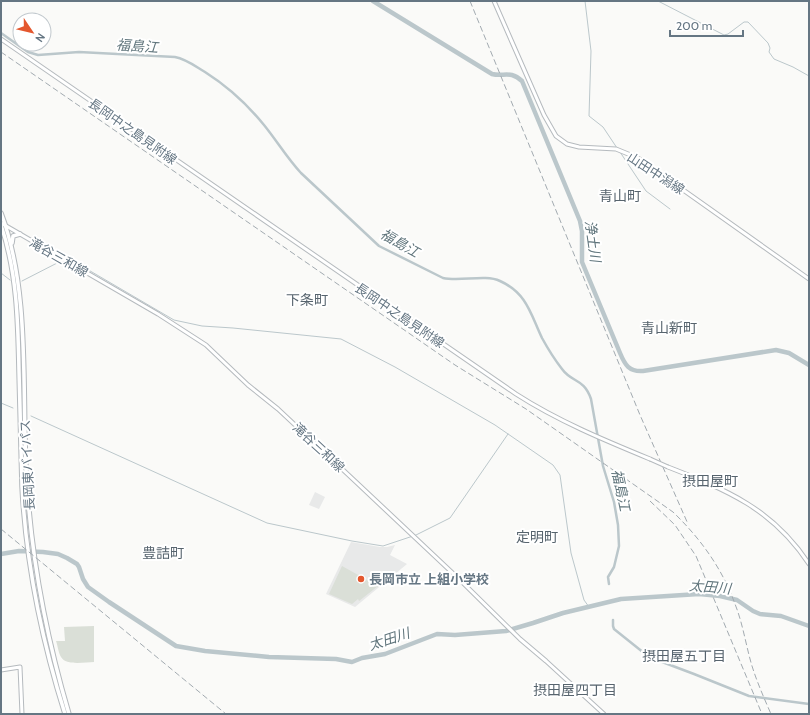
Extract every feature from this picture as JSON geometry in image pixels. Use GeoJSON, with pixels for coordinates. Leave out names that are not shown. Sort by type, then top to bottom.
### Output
{"type":"FeatureCollection","features":[{"type":"Feature","properties":{"kind":"highway","name":"長岡東バイパス"},"geometry":{"type":"LineString","coordinates":[[1,213],[15,295],[19,346],[22,487],[43,635],[65,714]]}},
{"type":"Feature","properties":{"kind":"highway","name":"長岡東バイパス"},"geometry":{"type":"LineString","coordinates":[[2,224],[16,268],[21,318],[28,531]]}},
{"type":"Feature","properties":{"kind":"highway"},"geometry":{"type":"LineString","coordinates":[[20,234],[14,235],[12,241],[18,272],[21,318]]}},
{"type":"Feature","properties":{"kind":"highway","name":"長岡東バイパス"},"geometry":{"type":"LineString","coordinates":[[33,569],[50,643],[69,714]]}},
{"type":"Feature","properties":{"kind":"main road","name":"山田中潟線"},"geometry":{"type":"LineString","coordinates":[[494,1],[544,115],[559,139],[575,147],[616,149],[638,158],[809,279]]}},
{"type":"Feature","properties":{"kind":"main road","name":"長岡中之島見附線"},"geometry":{"type":"LineString","coordinates":[[1,39],[547,414],[722,489],[753,507],[766,516],[784,533],[809,564]]}},
{"type":"Feature","properties":{"kind":"main road","name":"滝谷三和線"},"geometry":{"type":"LineString","coordinates":[[2,224],[158,314],[206,345],[340,467],[516,636],[604,714]]}},
{"type":"Feature","properties":{"kind":"main road"},"geometry":{"type":"LineString","coordinates":[[1,670],[20,667],[22,714]]}},
{"type":"Feature","properties":{"kind":"shaded area"},"geometry":{"type":"Polygon","coordinates":[[[315,492],[325,497],[319,509],[309,505],[315,492]]]}},
{"type":"Feature","properties":{"kind":"shaded area","name":"長岡市立 上組小学校"},"geometry":{"type":"Polygon","coordinates":[[[351,542],[380,547],[395,545],[390,555],[407,564],[355,607],[326,594],[351,542]]]}},
{"type":"Feature","properties":{"kind":"shaded area"},"geometry":{"type":"Polygon","coordinates":[[[342,566],[378,586],[359,601],[358,599],[352,604],[329,594],[342,566]]]}},
{"type":"Feature","properties":{"kind":"shaded area"},"geometry":{"type":"Polygon","coordinates":[[[94,626],[94,662],[71,663],[63,660],[56,641],[65,641],[64,627],[94,626]]]}},
{"type":"Feature","properties":{"kind":"waterway","name":"浄土川"},"geometry":{"type":"LineString","coordinates":[[373,1],[492,74],[510,75],[522,81],[580,221],[582,231],[582,262],[622,357],[628,367],[634,370],[643,371],[776,350],[789,353],[809,365]]}},
{"type":"Feature","properties":{"kind":"waterway"},"geometry":{"type":"LineString","coordinates":[[585,1],[591,51],[589,116],[603,127],[617,148]]}},
{"type":"Feature","properties":{"kind":"waterway"},"geometry":{"type":"LineString","coordinates":[[658,1],[724,35],[728,34],[744,22],[748,22],[768,43],[770,48],[769,52],[774,59],[809,76]]}},
{"type":"Feature","properties":{"kind":"waterway","name":"福島江"},"geometry":{"type":"LineString","coordinates":[[1,33],[28,52],[38,55],[79,52],[175,57],[187,61],[221,83],[244,103],[264,125],[301,173],[379,246],[443,278],[494,279],[509,286],[516,292],[527,305],[542,338],[557,362],[570,377],[585,387],[591,399],[603,466],[614,502],[618,525],[619,546],[614,567],[608,577],[609,584]]}},
{"type":"Feature","properties":{"kind":"waterway"},"geometry":{"type":"LineString","coordinates":[[620,152],[646,191],[670,209]]}},
{"type":"Feature","properties":{"kind":"waterway"},"geometry":{"type":"LineString","coordinates":[[65,258],[68,258],[174,320],[202,326],[341,339],[395,367],[495,425],[553,465],[560,475],[571,553],[584,600],[589,607]]}},
{"type":"Feature","properties":{"kind":"waterway"},"geometry":{"type":"LineString","coordinates":[[22,281],[63,260]]}},
{"type":"Feature","properties":{"kind":"waterway"},"geometry":{"type":"LineString","coordinates":[[1,273],[10,280]]}},
{"type":"Feature","properties":{"kind":"waterway"},"geometry":{"type":"LineString","coordinates":[[1,403],[13,408]]}},
{"type":"Feature","properties":{"kind":"waterway"},"geometry":{"type":"LineString","coordinates":[[31,416],[267,523],[383,546],[416,535],[450,518],[508,434]]}},
{"type":"Feature","properties":{"kind":"waterway","name":"太田川"},"geometry":{"type":"LineString","coordinates":[[1,554],[19,551],[43,552],[58,554],[67,558],[77,564],[88,587],[176,646],[205,651],[269,657],[336,659],[352,662],[362,658],[385,654],[437,634],[455,635],[506,631],[563,613],[621,599],[699,594],[720,596],[737,600],[760,614],[781,616],[809,626]]}},
{"type":"Feature","properties":{"kind":"waterway","name":"福島江"},"geometry":{"type":"LineString","coordinates":[[613,620],[614,629],[649,657],[749,696],[809,704]]}},
{"type":"Feature","properties":{"kind":"railway"},"geometry":{"type":"LineString","coordinates":[[470,1],[640,415],[688,524]]}},
{"type":"Feature","properties":{"kind":"railway"},"geometry":{"type":"LineString","coordinates":[[1,52],[455,365],[526,409],[673,512],[701,543],[724,578],[738,612],[758,684],[771,714]]}},
{"type":"Feature","properties":{"kind":"railway"},"geometry":{"type":"LineString","coordinates":[[650,501],[675,525],[696,556],[762,714]]}},
{"type":"Feature","properties":{"kind":"railway"},"geometry":{"type":"LineString","coordinates":[[1,529],[226,714]]}},
{"type":"Feature","properties":{"kind":"place","name":"長岡市立 上組小学校"},"geometry":{"type":"Point","coordinates":[361,579]}},
{"type":"Feature","properties":{"kind":"district","name":"青山町"},"geometry":{"type":"Point","coordinates":[620,196]}},
{"type":"Feature","properties":{"kind":"district","name":"下条町"},"geometry":{"type":"Point","coordinates":[307,300]}},
{"type":"Feature","properties":{"kind":"district","name":"青山新町"},"geometry":{"type":"Point","coordinates":[669,328]}},
{"type":"Feature","properties":{"kind":"district","name":"摂田屋町"},"geometry":{"type":"Point","coordinates":[710,481]}},
{"type":"Feature","properties":{"kind":"district","name":"定明町"},"geometry":{"type":"Point","coordinates":[537,537]}},
{"type":"Feature","properties":{"kind":"district","name":"豊詰町"},"geometry":{"type":"Point","coordinates":[163,553]}},
{"type":"Feature","properties":{"kind":"district","name":"摂田屋五丁目"},"geometry":{"type":"Point","coordinates":[684,656]}},
{"type":"Feature","properties":{"kind":"district","name":"摂田屋四丁目"},"geometry":{"type":"Point","coordinates":[575,690]}}]}
